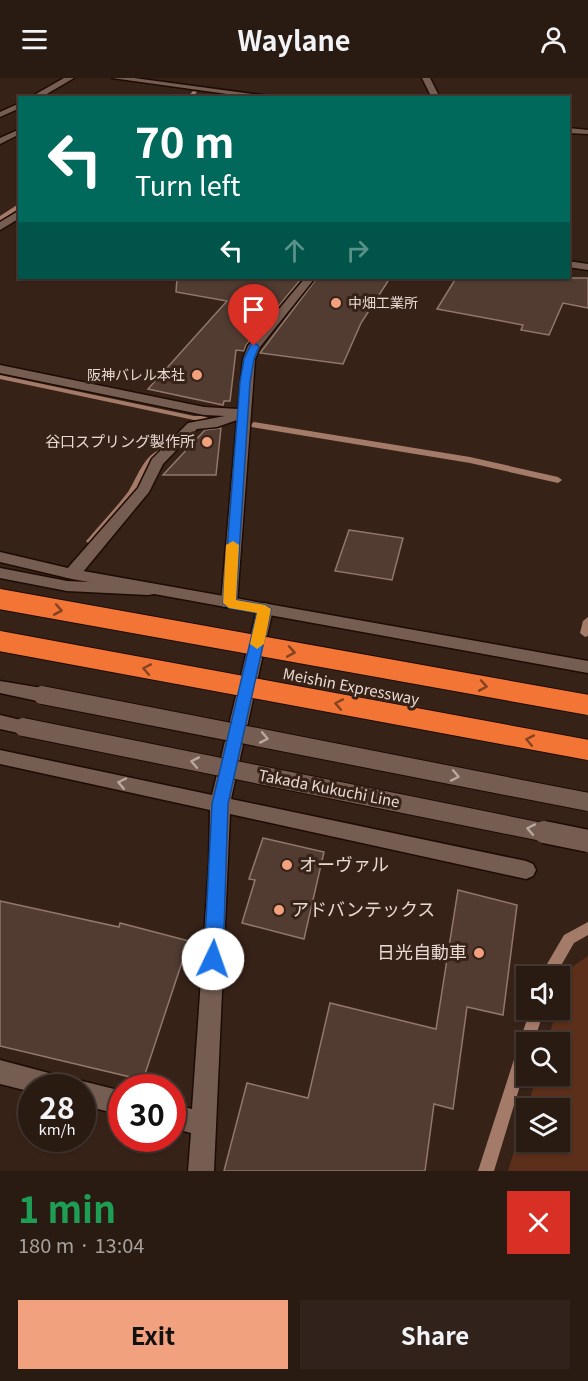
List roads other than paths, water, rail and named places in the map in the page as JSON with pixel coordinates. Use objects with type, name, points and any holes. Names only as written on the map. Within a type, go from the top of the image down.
[{"type":"highway","name":"Meishin Expressway","points":[[0,599],[588,705]]},
{"type":"highway","name":"Meishin Expressway","points":[[0,641],[588,750]]},
{"type":"street","points":[[37,96],[70,78]]},
{"type":"street","points":[[116,78],[262,96]]},
{"type":"street","points":[[185,96],[215,78]]},
{"type":"street","points":[[426,78],[435,96]]},
{"type":"street","points":[[0,115],[18,106]]},
{"type":"street","points":[[570,130],[588,132]]},
{"type":"street","points":[[0,141],[18,132]]},
{"type":"street","points":[[0,227],[18,214]]},
{"type":"street","points":[[570,264],[588,267]]},
{"type":"street","points":[[229,603],[249,359],[254,346],[309,279]]},
{"type":"street","points":[[0,369],[204,411],[243,413]]},
{"type":"street","points":[[72,574],[144,489],[158,462],[193,426],[218,423],[243,413]]},
{"type":"street","points":[[0,557],[72,574],[588,667]]},
{"type":"street","points":[[0,573],[67,586],[171,591]]},
{"type":"street","points":[[201,1171],[220,804],[265,609]]},
{"type":"street","points":[[0,687],[588,802]]},
{"type":"street","name":"Takada Kukuchi Line","points":[[0,722],[588,841]]},
{"type":"street","points":[[0,758],[526,870]]},
{"type":"street","points":[[0,1072],[18,1077]]},
{"type":"street","points":[[186,1120],[203,1124]]},
{"type":"waterway","points":[[191,96],[195,92]]},
{"type":"waterway","points":[[0,219],[18,206]]},
{"type":"waterway","points":[[0,377],[194,418],[204,418]]},
{"type":"waterway","points":[[254,425],[470,460],[558,480]]},
{"type":"waterway","points":[[91,541],[131,494],[150,462],[159,453]]},
{"type":"waterway","points":[[585,633],[588,621]]},
{"type":"waterway","points":[[553,966],[569,939],[588,928]]},
{"type":"waterway","points":[[530,1032],[534,1020]]},
{"type":"waterway","points":[[486,1171],[516,1075]]},
{"type":"place","name":"中畑工業所","points":[[336,303]]},
{"type":"place","name":"阪神バレル本社","points":[[197,375]]},
{"type":"place","name":"谷口スプリング製作所","points":[[207,442]]},
{"type":"place","name":"オーヴァル","points":[[287,865]]},
{"type":"place","name":"アドバンテックス","points":[[279,910]]},
{"type":"place","name":"日光自動車","points":[[479,953]]}]
